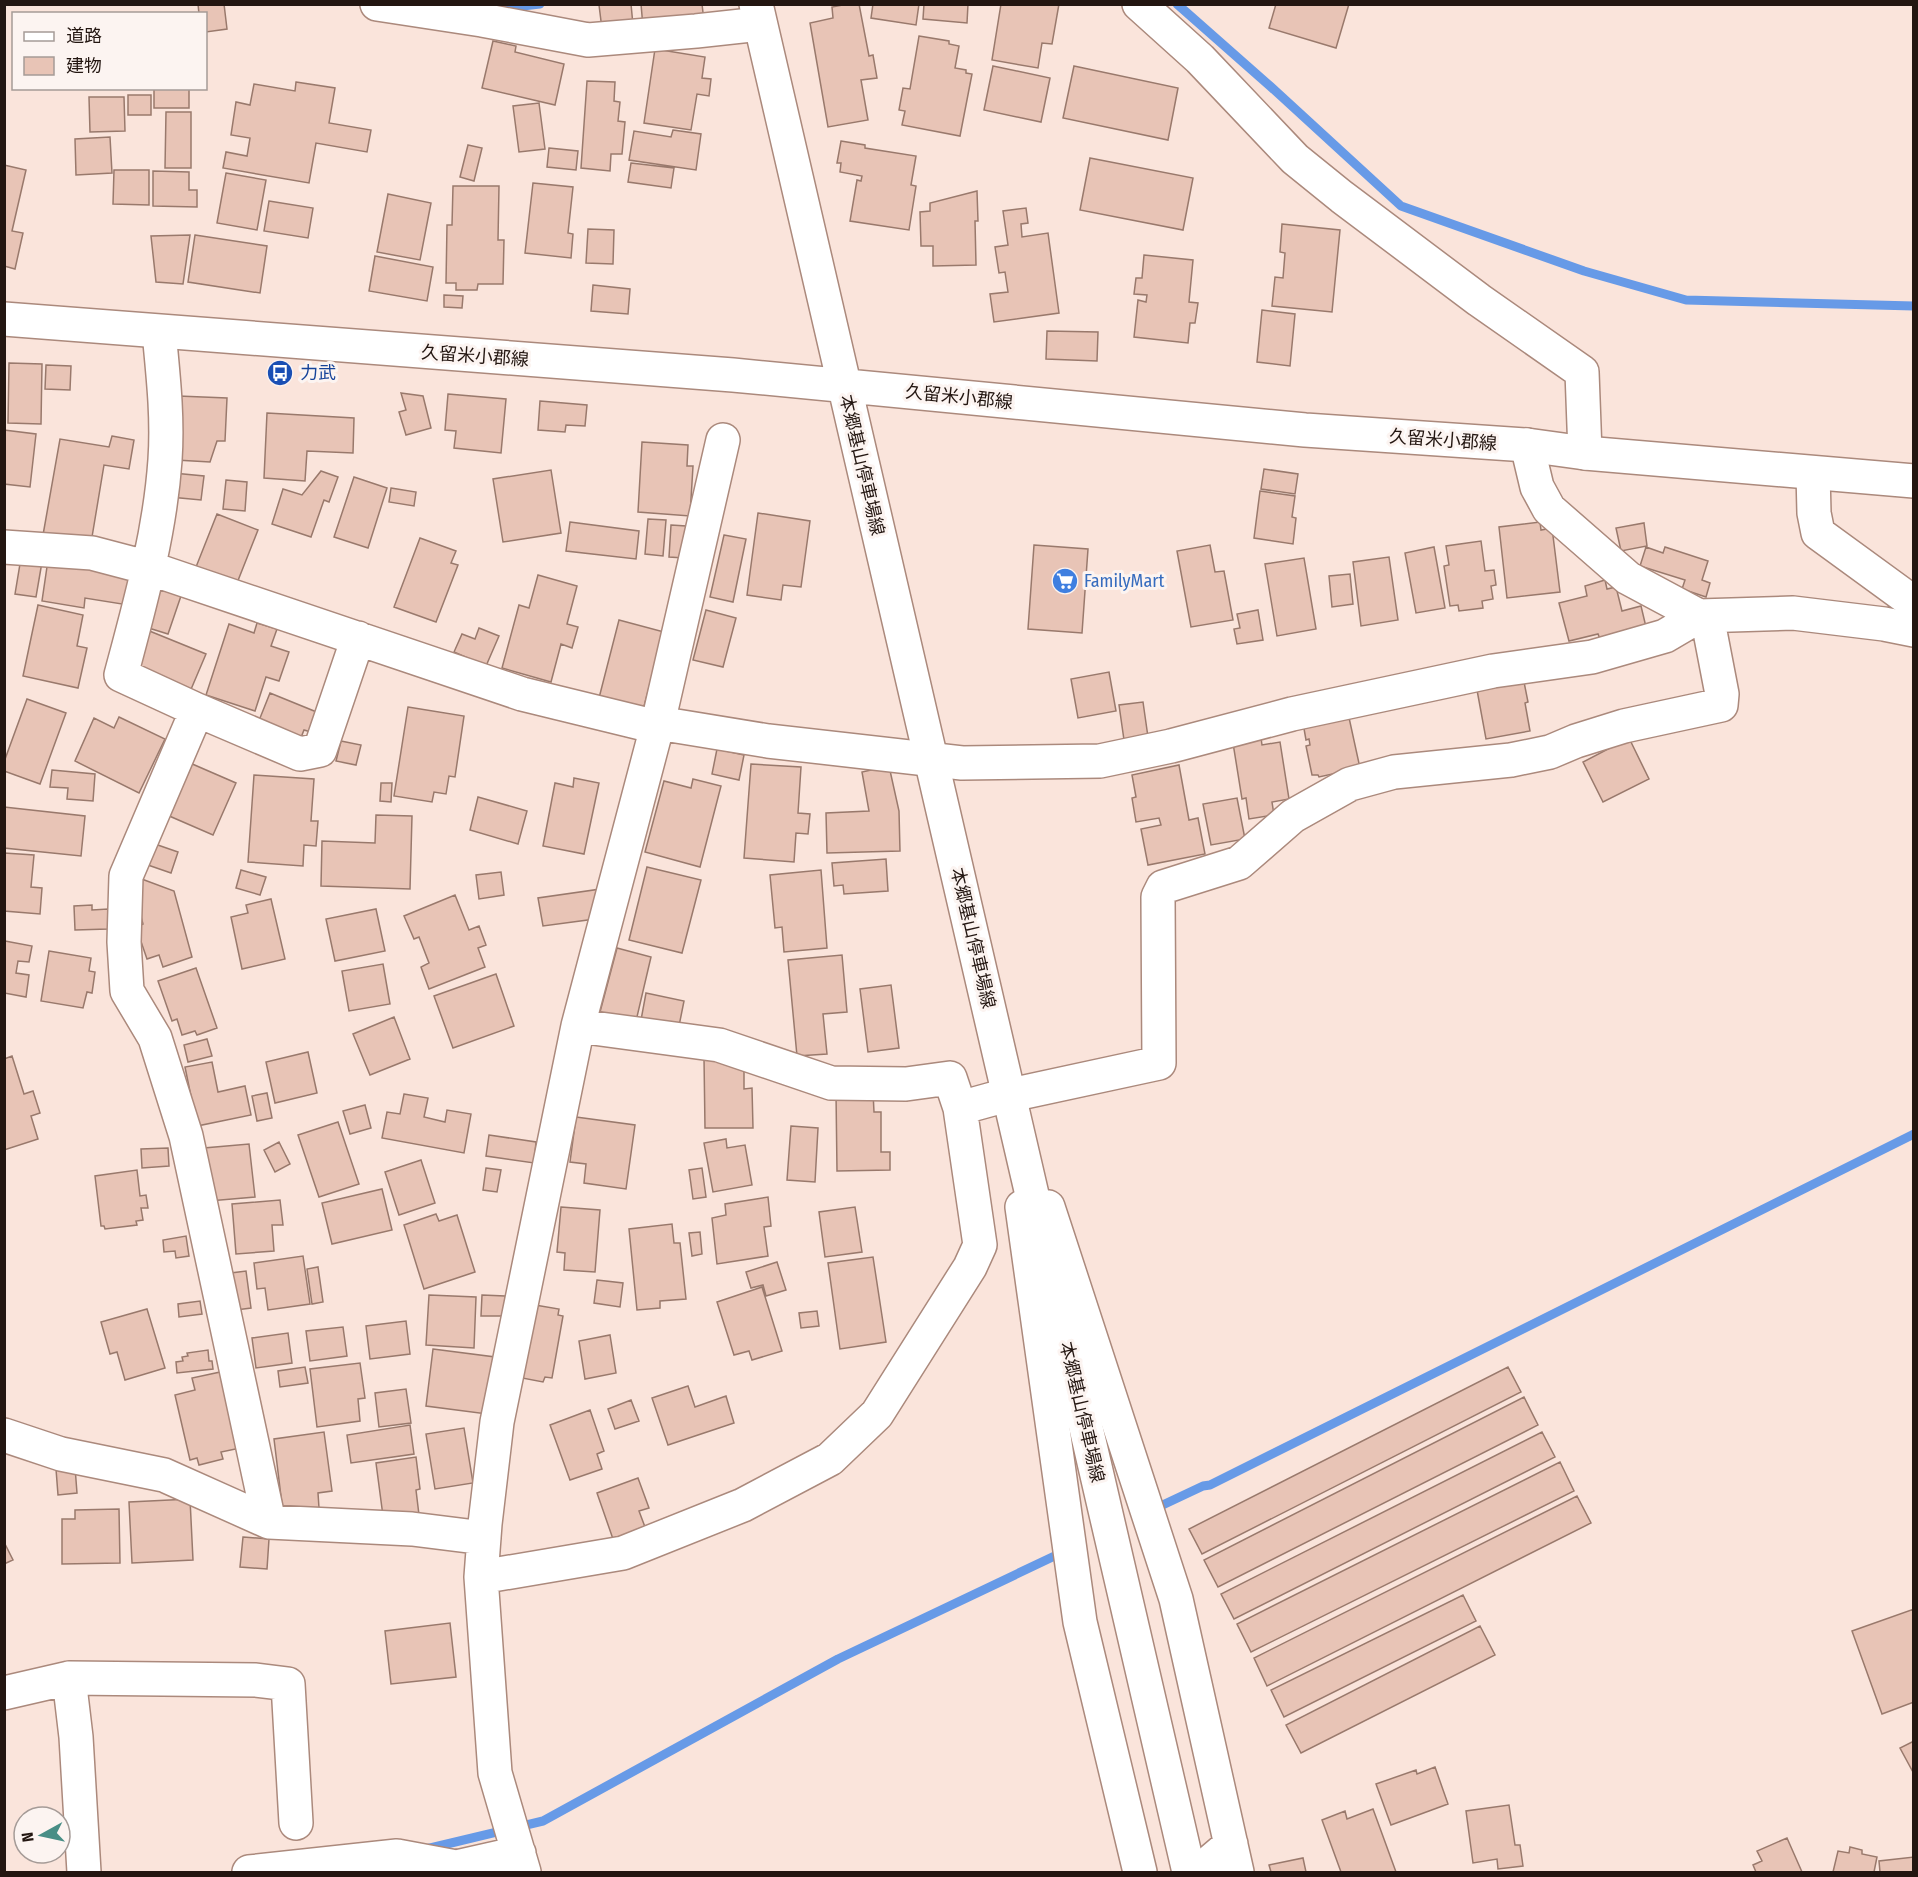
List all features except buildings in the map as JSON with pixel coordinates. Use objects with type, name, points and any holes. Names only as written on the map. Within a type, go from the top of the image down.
[{"type":"street","points":[[377,4],[482,20],[588,40],[696,31],[758,14]]},
{"type":"street","points":[[1139,4],[1200,59],[1295,159],[1342,198],[1479,300],[1582,372],[1585,453]]},
{"type":"street","name":"本郷基山停車場線","points":[[758,14],[1189,1872]]},
{"type":"street","name":"久留米小郡線","points":[[4,319],[733,375],[1305,430],[1527,446],[1914,481]]},
{"type":"street","points":[[159,332],[166,409],[165,460],[150,568],[121,675],[300,754],[320,750],[358,638]]},
{"type":"street","points":[[249,1872],[404,1864],[456,1867],[522,1863],[495,1773],[482,1576],[497,1422],[578,1026],[658,725],[723,440]]},
{"type":"street","points":[[960,1108],[1007,1087],[1159,1063],[1158,897],[1163,887],[1239,863],[1293,816],[1350,783],[1394,772],[1511,760],[1550,752],[1624,726],[1721,705],[1722,694],[1703,616],[1628,578],[1549,510],[1537,487],[1527,446]]},
{"type":"street","points":[[1813,473],[1814,513],[1818,532],[1914,603]]},
{"type":"street","points":[[4,548],[92,554],[150,568],[522,694],[658,725],[768,741],[962,763],[1100,761],[1171,746],[1292,714],[1493,670],[1592,657],[1665,636],[1703,616],[1793,613],[1914,630]]},
{"type":"street","points":[[197,710],[126,876],[124,942],[127,991],[155,1038],[186,1136],[268,1522]]},
{"type":"street","points":[[482,1576],[623,1554],[743,1505],[830,1459],[877,1414],[970,1267],[980,1245],[960,1108],[950,1078],[906,1084],[831,1083],[720,1045],[578,1026]]},
{"type":"street","points":[[1007,1087],[1176,1599],[1234,1858],[1198,1872]]},
{"type":"street","points":[[1007,1087],[1080,1622],[1140,1872]]},
{"type":"street","points":[[4,1435],[61,1454],[164,1475],[268,1522],[412,1529],[484,1538]]},
{"type":"street","points":[[4,1693],[69,1678],[256,1680],[288,1684],[296,1823]]},
{"type":"street","points":[[69,1678],[76,1737],[84,1872]]},
{"type":"waterway","points":[[496,7],[540,4]]},
{"type":"waterway","points":[[1177,4],[1401,206],[1584,271],[1686,300],[1914,306]]},
{"type":"waterway","points":[[1152,1510],[1203,1486],[1210,1485],[1914,1134]]},
{"type":"waterway","points":[[426,1849],[543,1821],[838,1659],[1063,1552]]},
{"type":"place","name":"力武","points":[[280,373]]},
{"type":"place","name":"FamilyMart","points":[[1065,581]]}]
